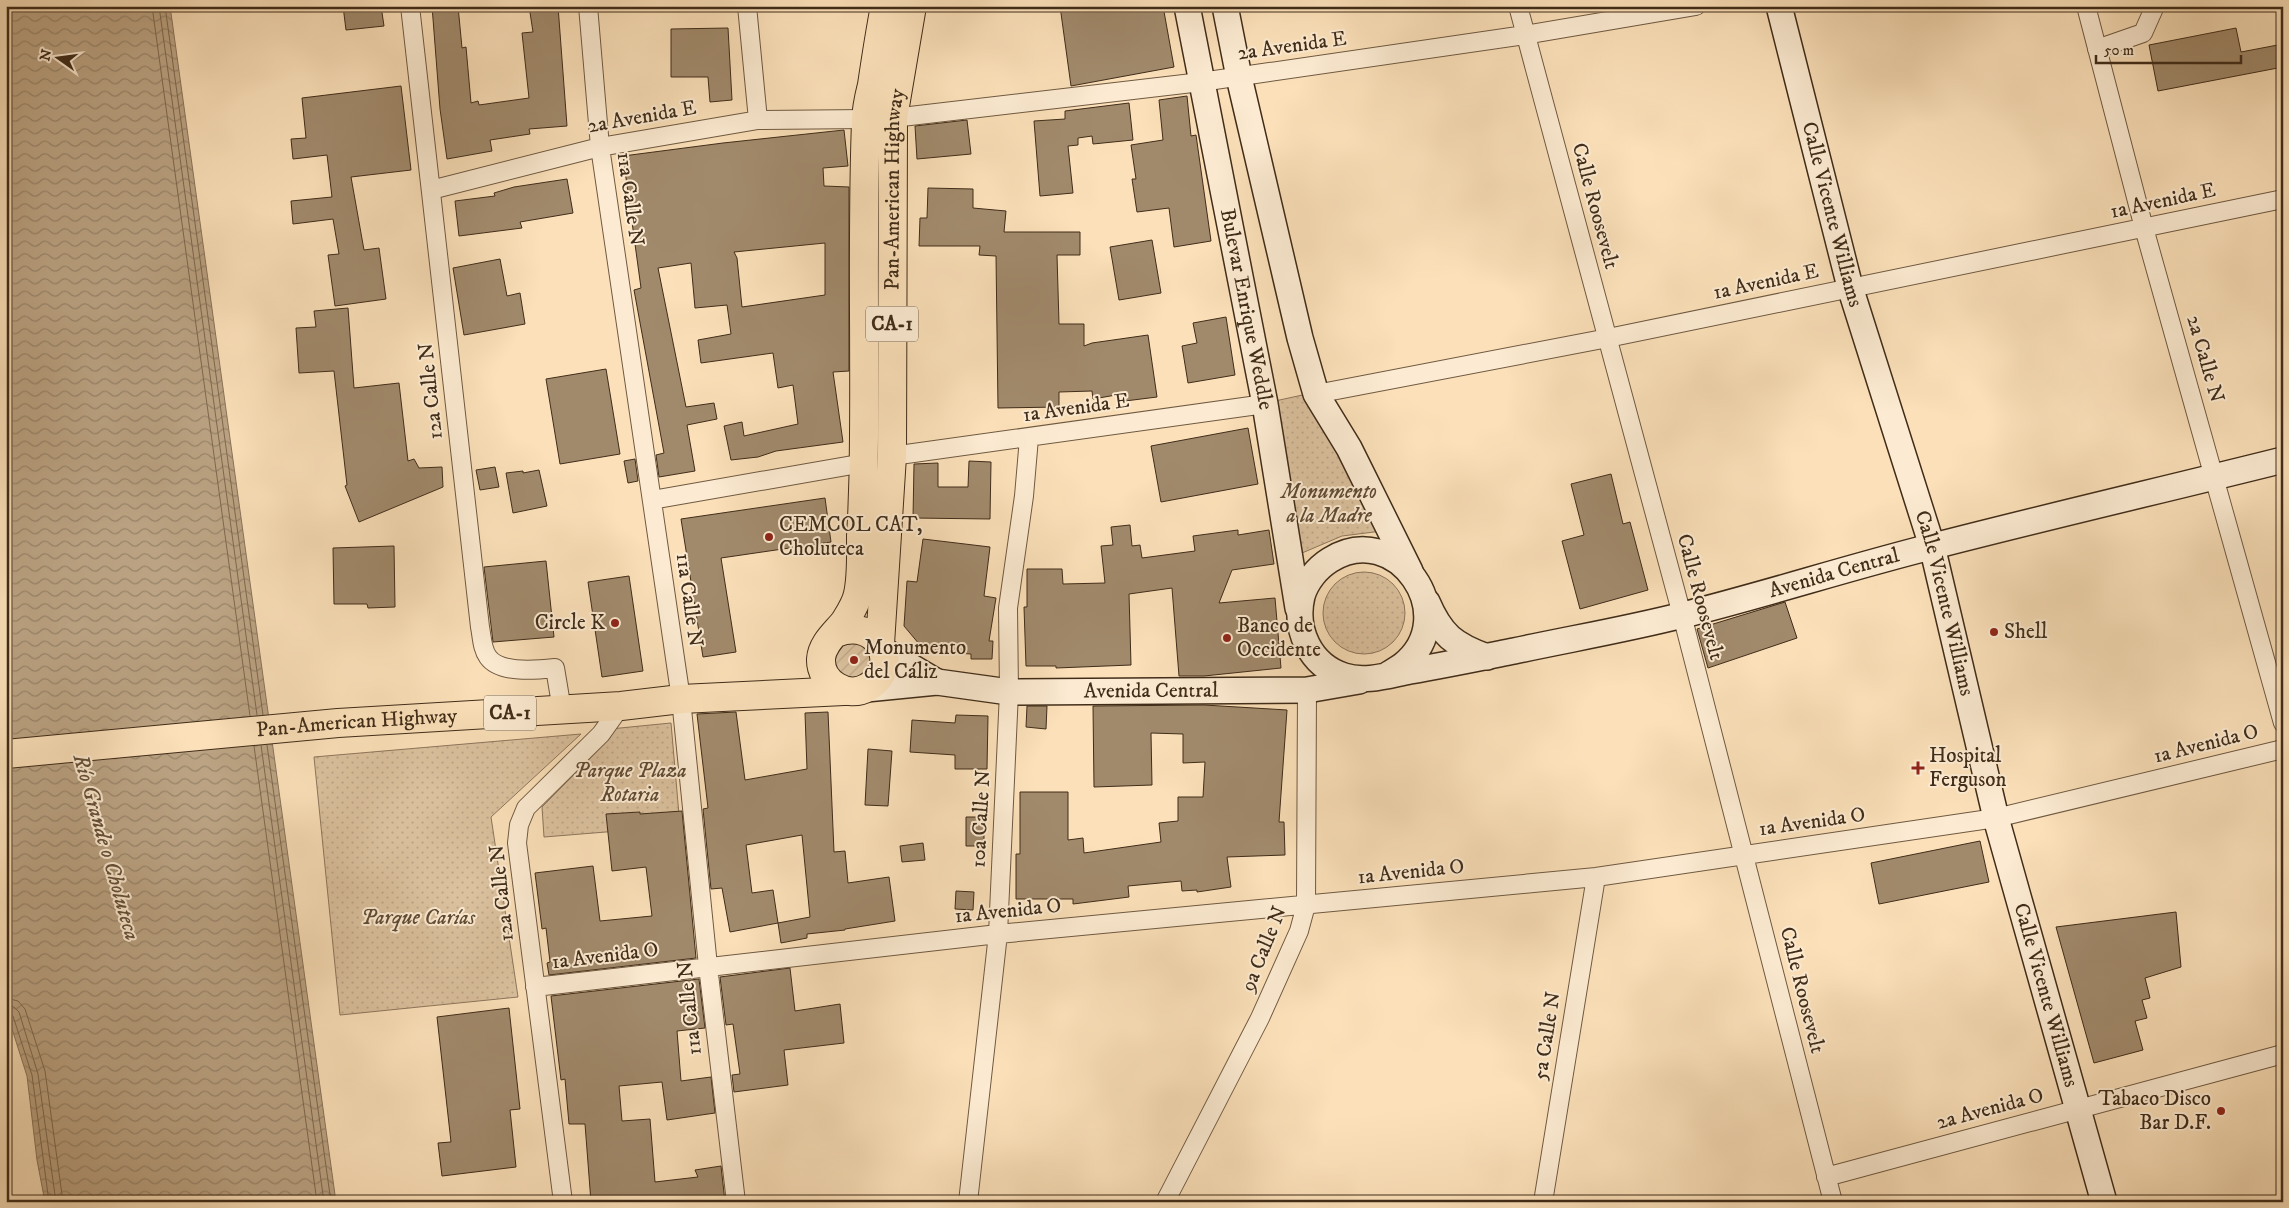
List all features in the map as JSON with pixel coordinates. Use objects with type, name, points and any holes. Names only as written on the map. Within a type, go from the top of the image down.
[{"type":"highway","name":"Pan-American Highway","points":[[836,633],[850,614],[858,596],[864,463],[866,119],[885,6]]},
{"type":"highway","name":"Pan-American Highway","points":[[881,647],[892,456],[893,118],[912,6]]},
{"type":"highway","points":[[865,242],[893,241]]},
{"type":"highway","points":[[836,633],[855,628],[865,630],[881,647]]},
{"type":"highway","name":"CA-1","points":[[821,658],[828,640],[836,633]]},
{"type":"highway","name":"CA-1","points":[[855,690],[875,682],[882,673],[884,662],[881,647]]},
{"type":"highway","name":"Pan-American Highway","points":[[709,698],[779,684],[804,671],[821,658]]},
{"type":"highway","points":[[821,658],[822,669],[834,686],[855,690]]},
{"type":"highway","name":"Pan-American Highway","points":[[6,754],[338,723],[621,706],[681,699],[855,690]]},
{"type":"main road","name":"Bulevar Enrique Weddle","points":[[1187,6],[1200,82],[1265,404],[1301,624],[1307,690]]},
{"type":"main road","name":"Bulevar Enrique Weddle","points":[[1225,6],[1239,77],[1300,338],[1316,394],[1349,448],[1431,612],[1444,633],[1453,642],[1466,649],[1487,656]]},
{"type":"main road","name":"Calle Vicente Williams","points":[[1780,6],[1850,287],[1932,546],[1996,818],[2104,1202]]},
{"type":"main road","name":"Avenida Central","points":[[855,690],[937,682],[1009,692],[1307,690],[1487,656],[1682,615],[1932,546],[2283,460]]},
{"type":"main road","points":[[1372,551],[1393,558],[1416,580],[1427,609],[1425,630],[1417,649],[1404,664],[1376,677],[1345,676],[1327,668],[1312,654],[1301,624],[1303,592],[1314,574],[1330,560],[1351,552],[1372,551]]},
{"type":"main road","name":"Avenida Central","points":[[881,647],[937,682]]},
{"type":"street","name":"12a Calle N","points":[[410,6],[480,627],[485,652],[496,664],[528,671],[555,668],[562,710]]},
{"type":"street","name":"11a Calle N","points":[[588,6],[600,147],[681,699],[708,966],[736,1202]]},
{"type":"street","points":[[747,6],[758,120]]},
{"type":"street","name":"Calle Roosevelt","points":[[1518,6],[1682,615],[1833,1202]]},
{"type":"street","name":"2a Avenida E","points":[[893,118],[1239,77],[1525,35],[1696,6]]},
{"type":"street","name":"2a Calle N","points":[[2086,6],[2144,228],[2283,723]]},
{"type":"street","points":[[2098,49],[2143,33],[2155,6]]},
{"type":"street","name":"2a Avenida E","points":[[431,190],[600,147],[758,120],[866,119]]},
{"type":"street","name":"1a Avenida E","points":[[1316,394],[1608,338],[2283,199]]},
{"type":"street","name":"1a Avenida E","points":[[892,456],[1265,404]]},
{"type":"street","name":"10a Calle N","points":[[968,1202],[998,934],[1009,692],[1008,608],[1024,496],[1029,438]]},
{"type":"street","points":[[652,500],[864,463]]},
{"type":"street","name":"9a Calle N","points":[[1165,1202],[1260,1018],[1299,931],[1306,905],[1307,690]]},
{"type":"street","name":"12a Calle N","points":[[563,1202],[517,843],[519,824],[526,808],[601,734],[621,706]]},
{"type":"street","name":"1a Avenida O","points":[[535,988],[708,966],[998,934],[1596,877],[1996,818],[2283,749]]},
{"type":"street","name":"5a Calle N","points":[[1543,1202],[1596,877]]},
{"type":"street","name":"2a Avenida O","points":[[1826,1177],[2283,1054]]},
{"type":"green space","name":"Monumento a la Madre","points":[[1307,394],[1382,531],[1342,536],[1302,553],[1275,401]]},
{"type":"green space","points":[[1364,572],[1380,575],[1393,584],[1402,597],[1405,613],[1402,629],[1393,642],[1380,651],[1364,654],[1348,651],[1335,642],[1326,629],[1323,613],[1326,597],[1335,584],[1348,575]]},
{"type":"green space","points":[[869,641],[872,676],[843,681],[830,654],[833,646]]},
{"type":"green space","name":"Parque Plaza Rotaria","points":[[671,723],[680,826],[544,837],[542,807],[610,738],[610,729]]},
{"type":"green space","name":"Parque Carías","points":[[581,734],[491,817],[518,997],[340,1015],[314,757]]},
{"type":"water","name":"Río Grande o Choluteca","points":[[6,6],[170,6],[336,1202],[45,1202],[37,1160],[27,1076],[6,1010]]},
{"type":"building","points":[[343,6],[381,6],[384,26],[346,30]]},
{"type":"building","points":[[432,6],[458,6],[462,48],[466,47],[471,103],[478,101],[479,105],[529,98],[522,33],[533,32],[529,6],[558,6],[567,126],[529,129],[530,134],[490,140],[492,151],[447,159],[440,109]]},
{"type":"building","points":[[1060,6],[1163,6],[1174,67],[1071,86]]},
{"type":"building","points":[[728,28],[732,100],[710,102],[708,77],[671,77],[671,29]]},
{"type":"building","points":[[2236,28],[2241,52],[2283,44],[2283,67],[2158,91],[2149,45]]},
{"type":"building","points":[[401,86],[411,170],[351,177],[364,250],[379,248],[386,299],[335,306],[328,255],[339,254],[333,219],[293,224],[291,201],[332,197],[327,155],[293,159],[291,139],[306,138],[302,98]]},
{"type":"building","points":[[1187,96],[1191,136],[1196,135],[1211,241],[1174,247],[1169,208],[1137,212],[1132,179],[1136,179],[1131,145],[1163,140],[1159,100]]},
{"type":"building","points":[[1129,103],[1133,140],[1093,144],[1092,136],[1078,138],[1078,145],[1068,146],[1073,193],[1040,196],[1034,121],[1065,119],[1065,111]]},
{"type":"building","points":[[967,120],[971,154],[917,159],[915,126]]},
{"type":"building","points":[[844,130],[848,166],[823,168],[824,186],[849,187],[849,371],[833,372],[843,442],[776,451],[758,457],[731,460],[724,426],[742,422],[744,436],[798,424],[793,385],[778,388],[773,353],[701,363],[698,340],[731,334],[727,305],[695,308],[691,263],[658,268],[686,407],[714,403],[717,419],[687,425],[695,471],[659,477],[656,455],[664,453],[634,290],[641,288],[623,156]],"holes":[[[825,243],[825,295],[742,307],[737,258],[734,252]]]},
{"type":"building","points":[[567,179],[573,213],[520,222],[522,228],[459,236],[455,201],[495,196],[494,193],[514,187]]},
{"type":"building","points":[[928,188],[973,189],[973,208],[1006,211],[1004,232],[1080,232],[1080,255],[1057,255],[1059,324],[1084,324],[1084,346],[1092,343],[1148,335],[1157,397],[1117,402],[1116,395],[1093,399],[1092,391],[1059,392],[1059,407],[998,408],[996,256],[979,255],[980,246],[919,246],[920,218],[927,218]]},
{"type":"building","points":[[1152,240],[1161,293],[1119,300],[1110,247]]},
{"type":"building","points":[[500,259],[507,296],[520,293],[525,324],[464,335],[453,268]]},
{"type":"building","points":[[348,308],[354,388],[399,383],[408,461],[414,459],[419,468],[442,467],[443,487],[359,522],[345,486],[347,485],[334,371],[299,373],[296,328],[316,327],[314,311]]},
{"type":"building","points":[[1226,317],[1235,375],[1188,383],[1182,346],[1197,343],[1193,323]]},
{"type":"building","points":[[606,369],[620,454],[560,464],[546,379]]},
{"type":"building","points":[[1248,428],[1258,484],[1161,502],[1151,446]]},
{"type":"building","points":[[635,459],[638,481],[628,483],[624,461]]},
{"type":"building","points":[[969,461],[991,462],[990,519],[913,518],[914,464],[938,463],[938,487],[968,487]]},
{"type":"building","points":[[495,467],[499,487],[480,490],[476,470]]},
{"type":"building","points":[[539,470],[547,506],[513,513],[506,473],[523,471],[523,473]]},
{"type":"building","points":[[1611,474],[1623,524],[1630,522],[1648,590],[1580,609],[1562,541],[1584,535],[1571,484]]},
{"type":"building","points":[[825,498],[831,542],[721,558],[736,652],[703,657],[681,519]]},
{"type":"building","points":[[1130,525],[1132,546],[1140,545],[1142,558],[1195,551],[1193,536],[1238,530],[1238,535],[1269,530],[1274,564],[1232,570],[1219,603],[1275,598],[1281,668],[1204,676],[1179,676],[1172,588],[1129,594],[1131,665],[1056,668],[1056,666],[1026,666],[1024,607],[1027,607],[1027,569],[1062,569],[1063,584],[1105,583],[1101,546],[1113,545],[1111,527]]},
{"type":"building","points":[[923,539],[990,547],[984,596],[996,598],[989,641],[993,641],[992,659],[971,659],[971,654],[925,651],[904,626],[907,581],[917,582]]},
{"type":"building","points":[[394,546],[395,607],[368,608],[367,604],[334,604],[333,548]]},
{"type":"building","points":[[546,561],[554,637],[493,642],[484,567]]},
{"type":"building","points":[[629,576],[643,671],[602,677],[588,582]]},
{"type":"building","points":[[1785,602],[1797,638],[1708,668],[1697,629]]},
{"type":"building","points":[[1204,705],[1287,710],[1279,822],[1284,822],[1285,855],[1227,857],[1231,887],[1197,892],[1197,890],[1182,891],[1181,881],[1128,886],[1129,897],[1073,904],[1073,899],[1016,899],[1016,854],[1020,854],[1020,792],[1068,792],[1068,840],[1083,838],[1084,853],[1161,842],[1159,823],[1178,821],[1178,797],[1203,797],[1205,762],[1183,763],[1183,734],[1151,733],[1152,785],[1094,787],[1093,706]]},
{"type":"building","points":[[1027,706],[1047,706],[1046,729],[1026,727]]},
{"type":"building","points":[[736,712],[745,780],[807,769],[805,713],[828,712],[834,852],[845,851],[848,883],[889,877],[895,921],[845,930],[807,934],[807,938],[781,943],[778,923],[730,932],[722,888],[711,889],[703,809],[708,808],[697,714]],"holes":[[[802,835],[810,917],[778,923],[773,890],[752,893],[746,845]]]},
{"type":"building","points":[[956,715],[988,716],[987,769],[955,769],[955,755],[910,752],[912,720],[955,723]]},
{"type":"building","points":[[868,749],[892,751],[888,806],[865,805]]},
{"type":"building","points":[[682,811],[696,958],[549,975],[547,963],[550,962],[546,928],[542,929],[535,873],[593,866],[600,921],[652,916],[646,867],[612,871],[606,814]]},
{"type":"building","points":[[966,817],[984,817],[984,846],[966,846]]},
{"type":"building","points":[[1980,841],[1989,882],[1879,904],[1871,863]]},
{"type":"building","points":[[923,843],[925,860],[902,862],[900,846]]},
{"type":"building","points":[[956,891],[974,892],[973,910],[955,909]]},
{"type":"building","points":[[2176,912],[2181,967],[2145,978],[2150,998],[2142,1000],[2147,1018],[2135,1021],[2143,1050],[2094,1063],[2056,927]]},
{"type":"building","points":[[790,968],[795,1011],[840,1004],[844,1043],[784,1050],[788,1085],[734,1092],[732,1075],[740,1074],[733,1024],[726,1025],[720,977]]},
{"type":"building","points":[[699,979],[705,1028],[677,1031],[681,1081],[711,1077],[715,1113],[667,1120],[662,1082],[619,1086],[622,1121],[650,1119],[655,1182],[698,1177],[695,1170],[721,1166],[725,1202],[591,1202],[585,1124],[569,1124],[565,1079],[561,1080],[551,996]]},
{"type":"building","points":[[509,1008],[520,1109],[510,1110],[516,1167],[442,1176],[438,1143],[451,1142],[437,1017]]},
{"type":"place","name":"CEMCOL CAT, Choluteca","points":[[769,537]]},
{"type":"place","name":"Circle K","points":[[615,623]]},
{"type":"place","name":"Shell","points":[[1994,632]]},
{"type":"place","name":"Banco de Occidente","points":[[1227,638]]},
{"type":"place","name":"Monumento del Cáliz","points":[[854,660]]},
{"type":"place","name":"Hospital Ferguson","points":[[1918,768]]},
{"type":"place","name":"Tabaco Disco Bar D.F.","points":[[2221,1111]]}]
